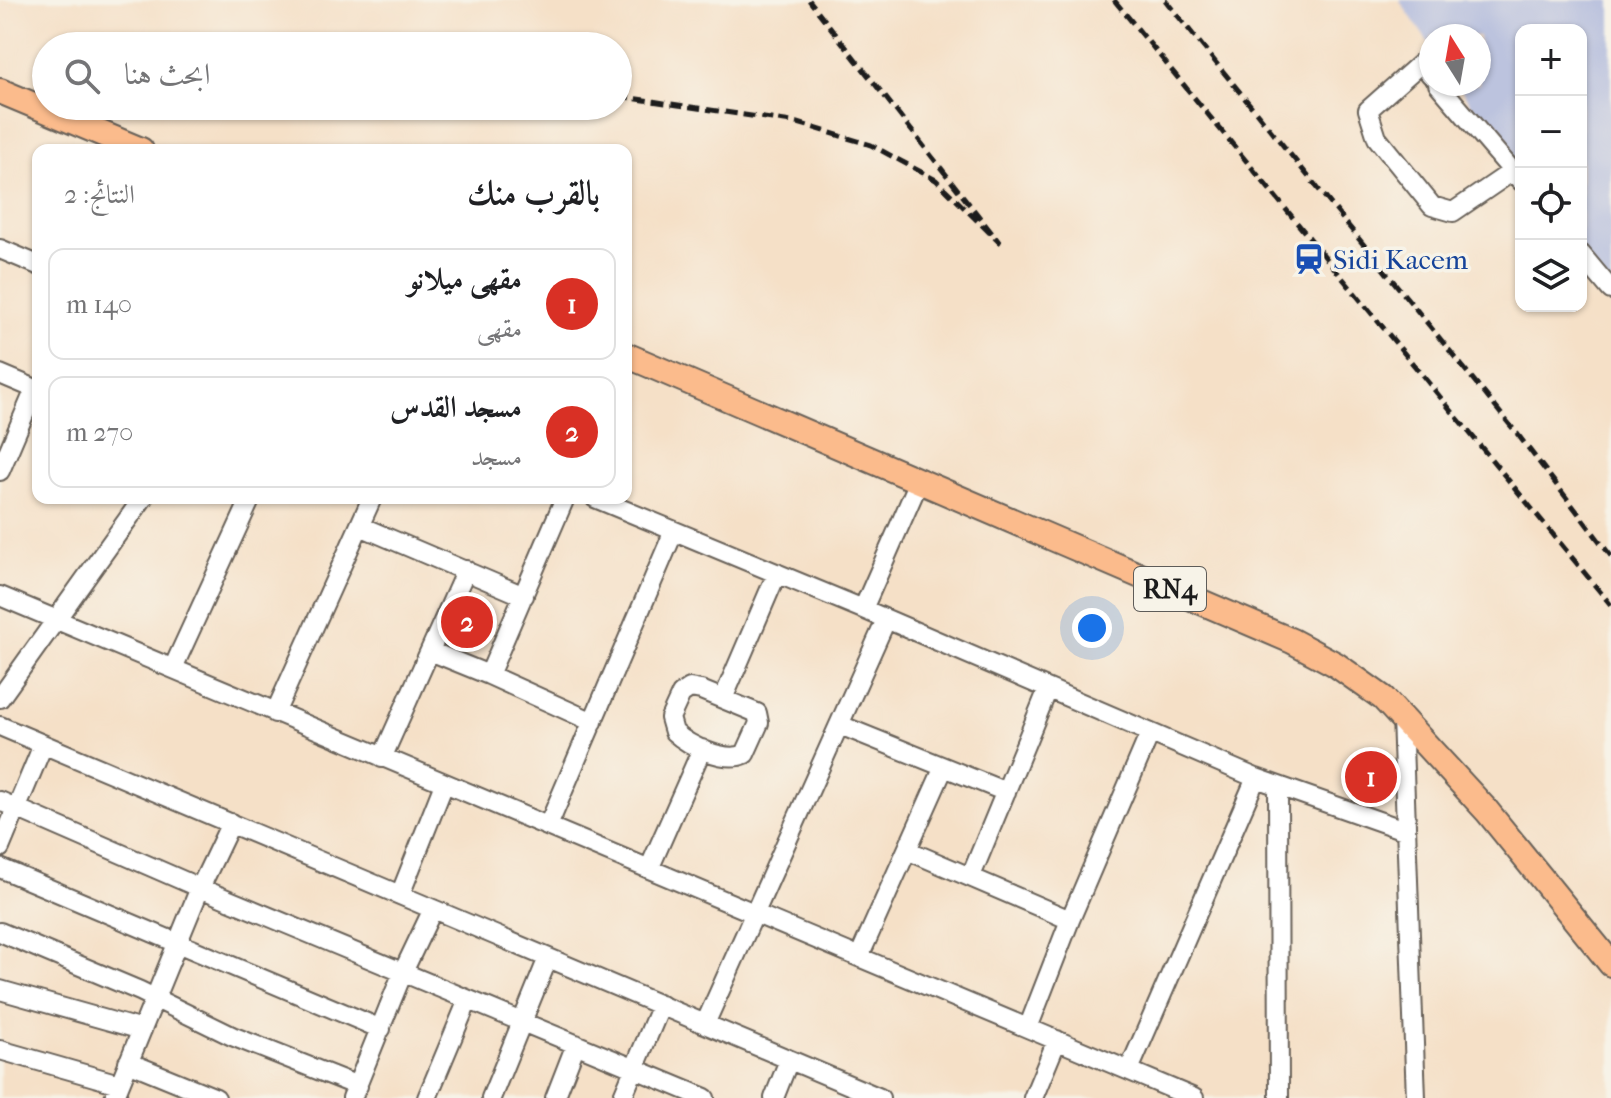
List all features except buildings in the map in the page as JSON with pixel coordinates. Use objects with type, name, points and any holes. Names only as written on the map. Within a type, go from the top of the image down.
[{"type":"main road","points":[[0,91],[32,104]]},
{"type":"main road","points":[[69,120],[127,144]]},
{"type":"main road","name":"RN4","points":[[632,358],[920,479],[1313,652],[1372,688],[1487,811],[1611,964]]},
{"type":"street","points":[[1419,65],[1368,110],[1377,138],[1432,206],[1453,212],[1515,177]]},
{"type":"street","points":[[1448,96],[1515,174]]},
{"type":"street","points":[[0,249],[32,262]]},
{"type":"street","points":[[1587,261],[1611,290]]},
{"type":"street","points":[[0,374],[32,388]]},
{"type":"street","points":[[0,471],[32,399]]},
{"type":"street","points":[[863,609],[920,479]]},
{"type":"street","points":[[0,698],[139,504]]},
{"type":"street","points":[[173,668],[248,504]]},
{"type":"street","points":[[275,713],[369,504]]},
{"type":"street","points":[[489,675],[562,504]]},
{"type":"street","points":[[609,504],[1256,778],[1404,830]]},
{"type":"street","points":[[360,526],[524,596]]},
{"type":"street","points":[[548,826],[674,531]]},
{"type":"street","points":[[382,758],[466,570]]},
{"type":"street","points":[[723,699],[777,573]]},
{"type":"street","points":[[0,596],[1194,1098]]},
{"type":"street","points":[[705,1024],[886,620]]},
{"type":"street","points":[[430,651],[593,722]]},
{"type":"street","points":[[693,688],[723,699],[757,715],[759,723],[747,751],[734,758],[702,749],[681,738],[670,721],[677,701],[685,691],[693,688]]},
{"type":"street","points":[[971,876],[1048,689]]},
{"type":"street","points":[[1402,717],[1416,1098]]},
{"type":"street","points":[[840,725],[1006,792]]},
{"type":"street","points":[[0,726],[880,1098]]},
{"type":"street","points":[[1028,1028],[1070,920],[1150,733]]},
{"type":"street","points":[[0,848],[8,805],[43,745]]},
{"type":"street","points":[[649,869],[702,749]]},
{"type":"street","points":[[859,957],[944,767]]},
{"type":"street","points":[[1129,1070],[1256,778]]},
{"type":"street","points":[[400,895],[444,784]]},
{"type":"street","points":[[1278,786],[1279,1098]]},
{"type":"street","points":[[8,805],[705,1098]]},
{"type":"street","points":[[0,1050],[116,1091],[200,888],[231,823]]},
{"type":"street","points":[[907,850],[1070,920]]},
{"type":"street","points":[[0,868],[381,1029]]},
{"type":"street","points":[[0,932],[355,1092],[403,972],[433,909]]},
{"type":"street","points":[[491,1098],[548,958]]},
{"type":"street","points":[[0,990],[142,1030]]},
{"type":"street","points":[[427,1098],[468,1000]]},
{"type":"street","points":[[622,1098],[661,1005]]},
{"type":"street","points":[[1033,1098],[1057,1040]]},
{"type":"street","points":[[555,1098],[576,1044]]},
{"type":"street","points":[[774,1098],[789,1060]]},
{"type":"street","points":[[128,1062],[216,1098]]},
{"type":"shaded area","points":[[1399,0],[1611,0],[1611,307],[1587,273],[1587,24],[1515,24],[1515,168],[1465,96],[1491,96],[1491,24],[1419,24],[1419,29]]},
{"type":"railway","points":[[632,98],[798,123],[871,145],[936,180],[999,242],[809,0]]},
{"type":"railway","points":[[1114,0],[1611,605]]},
{"type":"railway","points":[[1165,0],[1519,436],[1611,556]]},
{"type":"place","name":"Sidi Kacem","points":[[1309,259]]},
{"type":"place","name":"مسجد القدس","points":[[467,622]]},
{"type":"place","name":"مقهى ميلانو","points":[[1371,777]]}]
